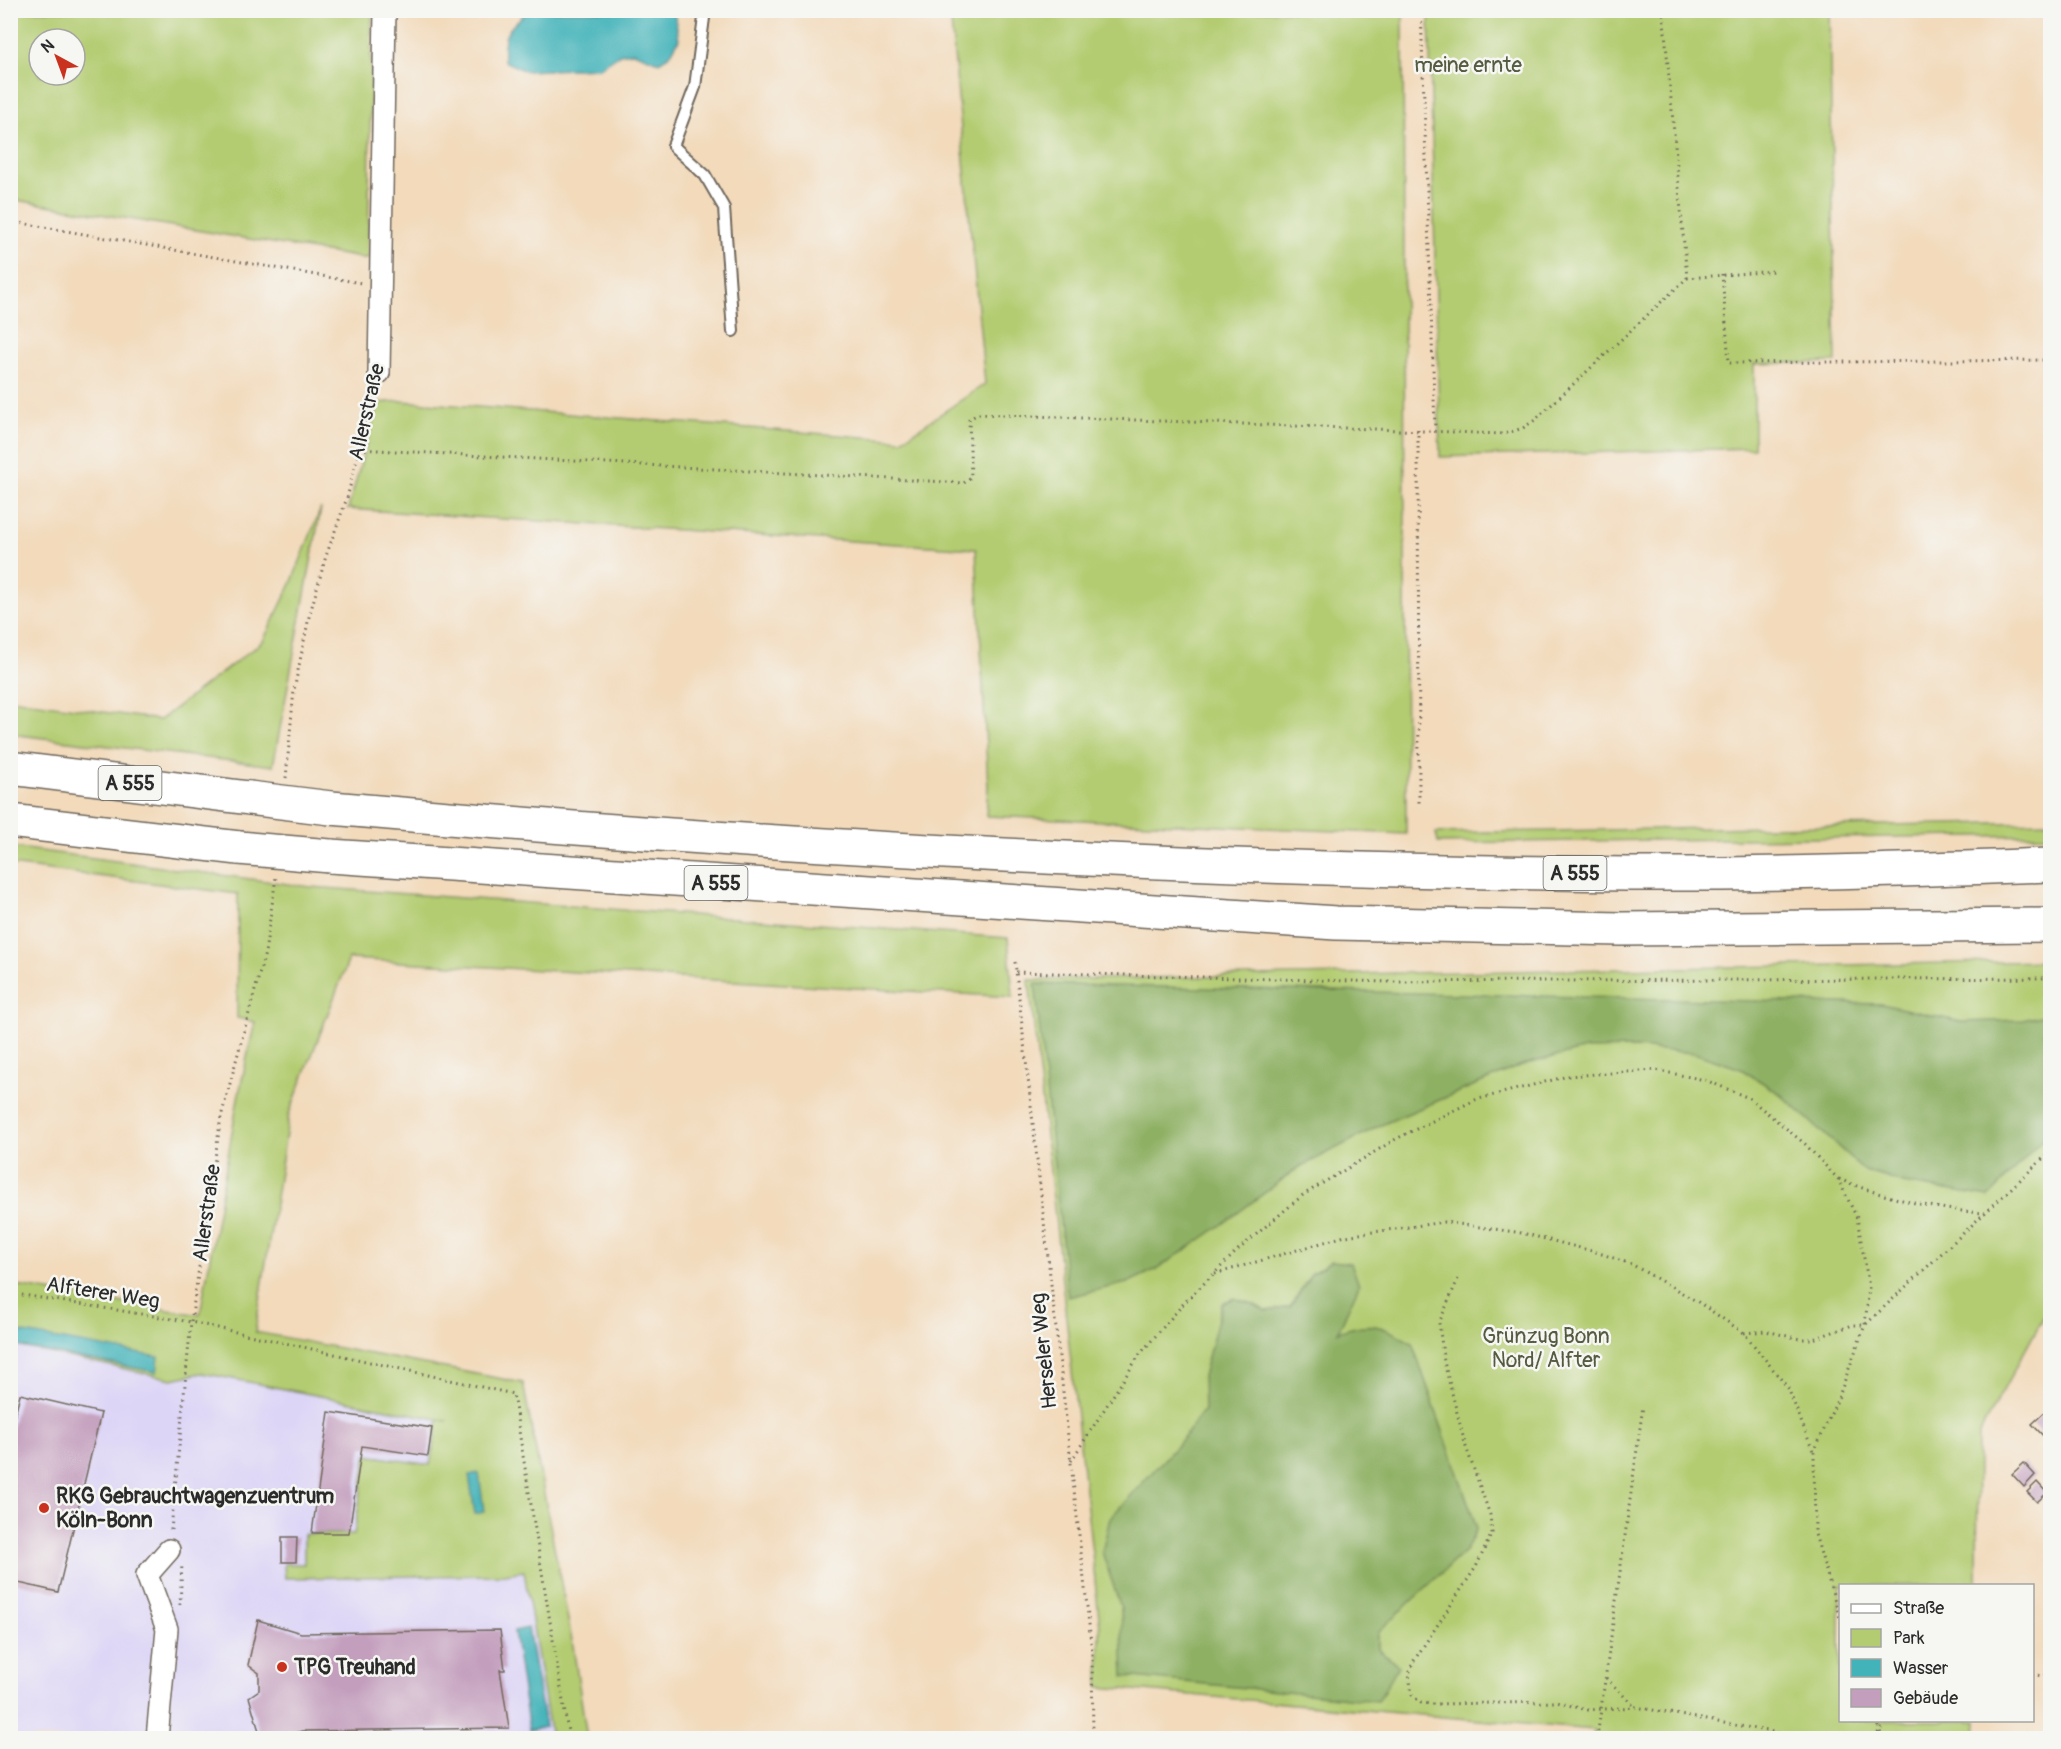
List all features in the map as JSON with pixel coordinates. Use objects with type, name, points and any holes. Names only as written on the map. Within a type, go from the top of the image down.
[{"type":"highway","name":"A 555","points":[[10,768],[330,808],[517,825],[1099,861],[1629,874],[2050,865]]},
{"type":"highway","name":"A 555","points":[[10,821],[239,848],[330,856],[1336,923],[1622,929],[2050,925]]},
{"type":"street","name":"Allerstraße","points":[[379,373],[385,10]]},
{"type":"street","points":[[157,1738],[167,1629],[147,1575],[169,1550]]},
{"type":"lane","points":[[705,10],[695,87],[673,146],[705,175],[724,208],[733,331]]},
{"type":"path","points":[[1421,10],[1435,429]]},
{"type":"path","points":[[1663,10],[1687,278]]},
{"type":"path","points":[[10,221],[368,284],[380,282]]},
{"type":"path","points":[[359,449],[964,483],[971,477],[969,419],[978,414],[1343,429],[1435,429],[1504,434],[1523,428],[1535,420],[1687,278],[1775,271]]},
{"type":"path","points":[[1722,274],[1729,363],[2050,360]]},
{"type":"path","name":"Allerstraße","points":[[287,769],[294,690],[309,617],[326,556],[347,498],[379,373]]},
{"type":"path","points":[[1418,429],[1419,803]]},
{"type":"path","name":"Allerstraße","points":[[169,1550],[191,1322],[221,1117],[265,953],[275,881]]},
{"type":"path","name":"Herseler Weg","points":[[1015,962],[1092,1651],[1093,1738]]},
{"type":"path","points":[[1016,972],[1389,982],[2050,978]]},
{"type":"path","points":[[1071,1461],[1140,1354],[1239,1249],[1303,1195],[1396,1139],[1475,1100],[1568,1076],[1655,1070],[1705,1080],[1749,1098],[1774,1116],[1838,1179],[1857,1218],[1869,1287],[1865,1325],[1839,1395],[1814,1452]]},
{"type":"path","points":[[1744,1333],[1766,1332],[1800,1340],[1813,1339],[1853,1325],[1865,1325],[2050,1152]]},
{"type":"path","points":[[1838,1179],[1864,1190],[1951,1211],[1985,1214]]},
{"type":"path","points":[[1213,1275],[1345,1236],[1444,1222],[1521,1233],[1631,1264],[1698,1302],[1744,1333],[1788,1388],[1814,1452],[1815,1534],[1839,1615]]},
{"type":"path","points":[[1458,1279],[1439,1323],[1444,1362],[1465,1444],[1490,1515],[1492,1533],[1476,1568],[1413,1662],[1409,1674],[1412,1695],[1421,1703],[1433,1704],[1557,1702],[1587,1710],[1636,1707],[1806,1738]]},
{"type":"path","name":"Alfterer Weg","points":[[10,1293],[191,1322],[513,1394],[569,1738]]},
{"type":"path","points":[[1597,1738],[1643,1406]]},
{"type":"path","points":[[2034,1674],[2050,1674]]},
{"type":"path","points":[[1606,1678],[1636,1707]]},
{"type":"path","points":[[1878,1722],[1882,1738]]},
{"type":"path","points":[[1874,1738],[1886,1722]]},
{"type":"shaded area","points":[[10,1345],[172,1379],[202,1373],[475,1426],[500,1575],[525,1571],[551,1738],[11,1738]]},
{"type":"green space","points":[[10,11],[372,11],[368,259],[11,199]]},
{"type":"green space","points":[[950,11],[1403,11],[1406,834],[986,816],[988,787],[976,549],[348,509],[378,403],[401,401],[902,440],[985,384]]},
{"type":"green space","name":"meine ernte","points":[[1429,11],[1829,11],[1836,362],[1754,364],[1754,448],[1440,457]]},
{"type":"green space","points":[[321,508],[273,766],[11,734],[11,699],[160,720],[263,641],[291,584]]},
{"type":"green space","points":[[2050,822],[2050,835],[1438,843],[1436,833]]},
{"type":"green space","points":[[11,847],[311,887],[1008,938],[1013,997],[349,959],[289,1114],[255,1332],[523,1383],[573,1646],[587,1738],[551,1738],[524,1571],[499,1575],[285,1578],[284,1564],[304,1564],[304,1534],[354,1534],[367,1455],[430,1465],[438,1420],[448,1421],[202,1373],[172,1379],[11,1345],[10,1285],[200,1315],[238,1098],[255,1022],[237,1018],[238,894],[11,865]]},
{"type":"green space","name":"Grünzug Bonn Nord/ Alfter","points":[[2050,961],[2050,1305],[1978,1436],[1977,1584],[1839,1584],[1839,1722],[1977,1722],[1976,1738],[1593,1738],[1594,1730],[1099,1687],[1100,1626],[1029,980]]},
{"type":"green space","points":[[1035,984],[1882,1004],[1961,1022],[2022,1020],[2050,1014],[2050,1131],[1989,1197],[1903,1183],[1865,1171],[1779,1093],[1741,1069],[1694,1053],[1637,1048],[1586,1049],[1522,1065],[1381,1125],[1298,1168],[1216,1229],[1157,1269],[1127,1283],[1068,1297]]},
{"type":"green space","points":[[1331,1261],[1351,1263],[1359,1285],[1338,1332],[1360,1326],[1376,1326],[1412,1343],[1477,1528],[1466,1550],[1378,1632],[1378,1649],[1398,1666],[1378,1701],[1124,1676],[1121,1608],[1102,1552],[1110,1518],[1181,1441],[1204,1410],[1203,1376],[1222,1304],[1234,1298],[1266,1311],[1290,1307],[1311,1274]]},
{"type":"water","points":[[528,11],[674,11],[679,39],[670,55],[659,62],[633,52],[620,54],[599,68],[525,71],[504,61],[504,43],[508,32]]},
{"type":"water","points":[[19,1332],[159,1357],[157,1372],[16,1346]]},
{"type":"water","points":[[479,1473],[484,1512],[475,1514],[469,1475]]},
{"type":"water","points":[[528,1628],[545,1727],[529,1730],[514,1631]]},
{"type":"building","name":"RKG Gebrauchtwagenzuentrum Köln-Bonn","points":[[20,1394],[101,1413],[58,1592],[10,1581],[10,1434]]},
{"type":"building","points":[[2050,1407],[2050,1443],[2032,1424]]},
{"type":"building","points":[[329,1412],[432,1428],[428,1456],[362,1446],[349,1533],[312,1533]]},
{"type":"building","points":[[2024,1463],[2035,1475],[2024,1487],[2012,1474]]},
{"type":"building","points":[[2037,1482],[2047,1493],[2037,1502],[2027,1492]]},
{"type":"building","points":[[282,1537],[297,1537],[296,1562],[282,1562]]},
{"type":"building","points":[[258,1620],[301,1633],[500,1630],[505,1670],[500,1670],[509,1728],[303,1731],[277,1738],[261,1738],[249,1697],[259,1690],[259,1673],[248,1665]]},
{"type":"place","name":"RKG Gebrauchtwagenzuentrum Köln-Bonn","points":[[44,1508]]},
{"type":"place","name":"TPG Treuhand","points":[[282,1667]]}]
